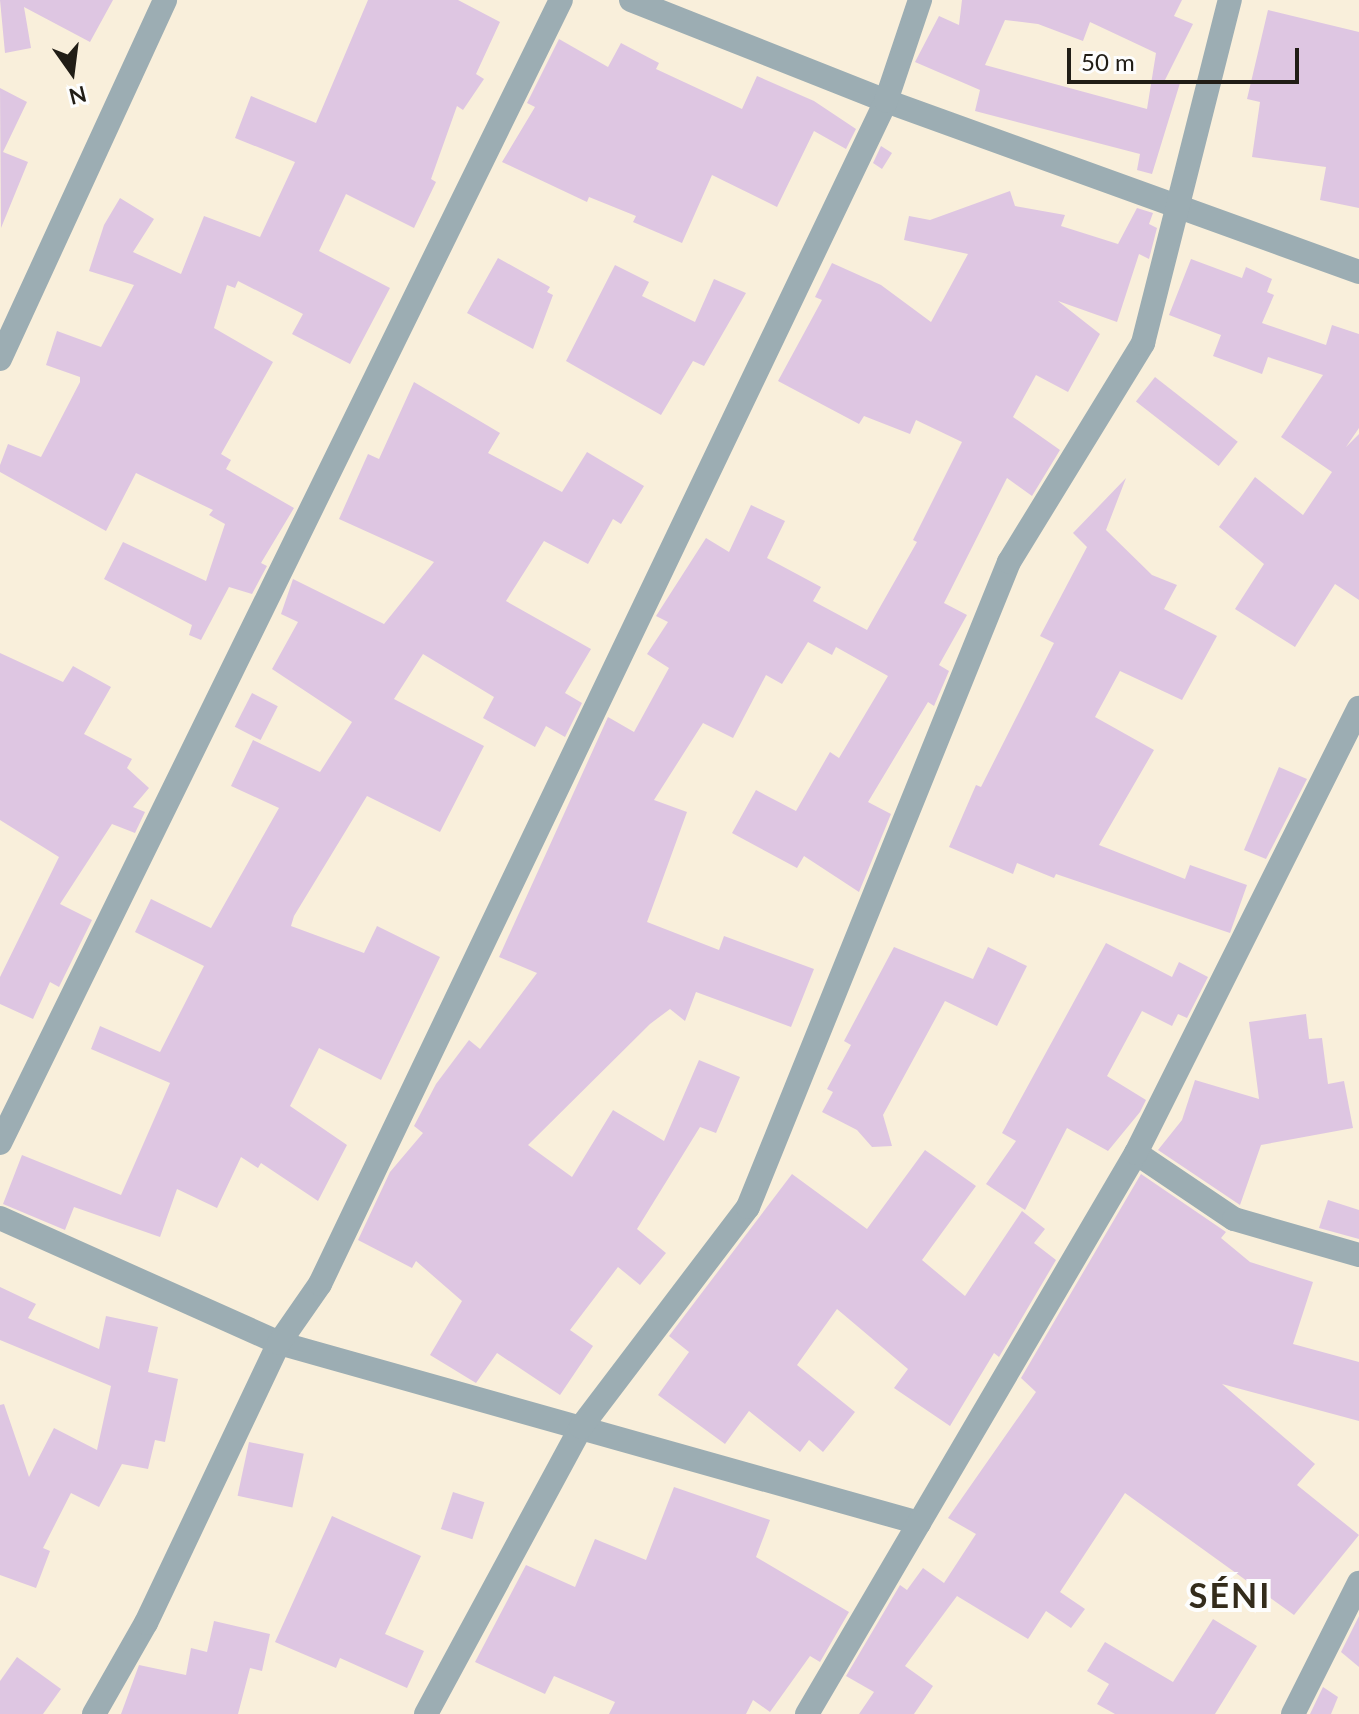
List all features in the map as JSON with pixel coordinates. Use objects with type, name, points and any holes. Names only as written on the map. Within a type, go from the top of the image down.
[{"type":"street","points":[[0,359],[165,0]]},
{"type":"street","points":[[0,1143],[561,0]]},
{"type":"street","points":[[631,0],[886,101],[1359,272]]},
{"type":"street","points":[[94,1714],[146,1623],[279,1343],[320,1284],[886,101],[920,0]]},
{"type":"street","points":[[426,1714],[581,1427],[748,1207],[1009,562],[1143,343],[1230,0]]},
{"type":"street","points":[[807,1714],[1136,1153],[1359,708]]},
{"type":"street","points":[[1136,1153],[1234,1219],[1359,1255]]},
{"type":"street","points":[[0,1218],[279,1343],[919,1523]]},
{"type":"street","points":[[1293,1714],[1359,1583]]},
{"type":"building","points":[[0,0],[113,0],[90,42],[24,7],[31,48],[5,53]]},
{"type":"building","points":[[368,0],[458,0],[500,22],[476,74],[484,79],[463,110],[457,106],[431,179],[436,182],[414,228],[346,194],[319,251],[390,288],[350,364],[292,334],[303,314],[238,281],[235,288],[227,285],[214,328],[273,362],[221,454],[231,460],[226,469],[294,508],[261,563],[267,566],[252,594],[229,587],[201,640],[189,635],[192,625],[104,579],[123,542],[206,581],[225,524],[209,515],[213,510],[136,473],[106,531],[0,472],[0,465],[8,444],[41,457],[80,382],[80,377],[46,365],[57,331],[101,347],[134,285],[89,271],[104,225],[120,198],[154,219],[133,252],[181,274],[204,216],[260,237],[295,162],[235,138],[251,96],[316,123]]},
{"type":"building","points":[[962,0],[1182,0],[1174,16],[1193,24],[1165,80],[1180,83],[1152,174],[1137,170],[1140,154],[975,111],[980,90],[915,62],[939,16],[959,25]],"holes":[[[1005,20],[1038,24],[1083,41],[1090,22],[1156,53],[1147,109],[985,65]]]},
{"type":"building","points":[[1268,10],[1359,32],[1359,208],[1320,200],[1326,167],[1252,157],[1260,102],[1247,99]]},
{"type":"building","points":[[559,39],[608,67],[621,43],[659,63],[656,69],[742,109],[757,76],[814,101],[856,129],[846,149],[814,131],[777,207],[712,175],[682,243],[633,222],[636,216],[589,197],[587,202],[502,162],[535,107],[527,103]]},
{"type":"building","points":[[0,88],[27,102],[3,152],[28,162],[1,228]]},
{"type":"building","points":[[881,146],[892,153],[882,169],[873,163]]},
{"type":"building","points":[[1010,191],[1015,206],[1065,215],[1061,226],[1118,244],[1137,208],[1153,213],[1149,224],[1157,228],[1149,259],[1139,254],[1117,322],[1058,301],[1100,334],[1068,392],[1036,375],[1013,417],[1060,450],[1032,496],[1007,478],[944,603],[967,615],[939,665],[949,671],[934,706],[928,702],[868,802],[891,814],[859,892],[804,856],[797,868],[732,833],[756,790],[796,811],[830,752],[839,758],[888,676],[836,647],[832,655],[808,642],[782,684],[766,675],[733,738],[703,723],[654,800],[687,812],[647,922],[719,950],[724,936],[814,969],[791,1027],[696,992],[685,1021],[670,1009],[650,1024],[528,1145],[572,1177],[613,1110],[664,1141],[699,1060],[740,1077],[716,1133],[700,1127],[637,1229],[666,1253],[640,1285],[618,1267],[570,1330],[593,1346],[560,1395],[497,1353],[476,1383],[430,1355],[462,1301],[416,1261],[412,1268],[358,1240],[390,1172],[423,1133],[414,1126],[436,1084],[469,1040],[480,1049],[537,973],[499,957],[608,717],[634,732],[669,668],[647,654],[668,622],[656,616],[706,538],[729,552],[751,505],[785,521],[767,558],[821,587],[813,601],[867,630],[917,542],[913,540],[962,442],[916,420],[910,434],[864,416],[859,424],[778,381],[822,300],[815,297],[832,263],[881,285],[931,322],[968,254],[904,240],[909,216],[930,220]]},
{"type":"building","points":[[498,258],[550,287],[547,292],[553,295],[533,349],[467,313]]},
{"type":"building","points":[[1191,259],[1242,278],[1246,267],[1272,279],[1267,292],[1274,295],[1262,323],[1326,345],[1332,325],[1359,334],[1359,428],[1346,447],[1359,434],[1359,600],[1335,584],[1295,647],[1235,609],[1264,564],[1219,527],[1255,477],[1303,515],[1332,472],[1281,437],[1323,375],[1268,357],[1262,374],[1213,356],[1221,335],[1169,315]]},
{"type":"building","points":[[615,265],[649,282],[642,296],[695,322],[714,279],[746,293],[704,366],[693,361],[661,415],[566,361]]},
{"type":"building","points":[[1155,377],[1238,442],[1219,466],[1136,401]]},
{"type":"building","points":[[414,382],[500,433],[488,453],[562,492],[587,452],[644,486],[621,524],[613,519],[588,564],[544,541],[506,601],[591,649],[565,693],[582,703],[565,737],[546,726],[535,747],[483,718],[494,697],[423,654],[394,699],[484,746],[440,832],[367,796],[294,916],[291,926],[364,953],[377,926],[440,957],[381,1080],[319,1048],[290,1106],[347,1145],[318,1201],[261,1163],[258,1168],[241,1157],[217,1208],[177,1189],[160,1237],[74,1207],[65,1230],[3,1204],[22,1155],[121,1195],[170,1083],[91,1049],[100,1026],[160,1052],[204,966],[135,932],[151,899],[211,928],[279,808],[231,786],[253,740],[320,772],[352,722],[272,669],[298,622],[281,614],[293,579],[384,624],[434,562],[339,519],[368,454],[379,459]]},
{"type":"building","points":[[1126,478],[1106,530],[1152,575],[1177,585],[1164,609],[1217,636],[1182,700],[1120,671],[1095,717],[1154,750],[1099,845],[1185,879],[1190,865],[1247,885],[1230,933],[1056,874],[1054,878],[1017,863],[1013,874],[949,847],[976,785],[981,787],[1054,643],[1040,636],[1087,547],[1073,533]]},
{"type":"building","points":[[0,653],[63,682],[73,666],[111,687],[84,734],[132,759],[127,768],[149,788],[133,807],[145,812],[135,833],[112,824],[60,904],[92,920],[59,987],[50,982],[33,1019],[0,1004],[0,977],[59,857],[0,820]]},
{"type":"building","points":[[252,693],[278,706],[261,740],[235,727]]},
{"type":"building","points":[[1279,767],[1307,779],[1266,859],[1244,850]]},
{"type":"building","points":[[1106,943],[1172,977],[1179,962],[1208,977],[1187,1018],[1178,1014],[1172,1026],[1142,1011],[1107,1076],[1146,1100],[1140,1112],[1108,1151],[1067,1128],[1025,1210],[986,1184],[1016,1141],[1002,1133]]},
{"type":"building","points":[[894,947],[973,979],[988,947],[1027,966],[997,1026],[945,1001],[883,1115],[892,1146],[872,1147],[857,1130],[822,1112],[833,1092],[827,1089],[851,1045],[844,1041]]},
{"type":"building","points":[[1306,1014],[1309,1039],[1322,1038],[1328,1084],[1344,1081],[1353,1128],[1261,1145],[1240,1205],[1158,1150],[1182,1120],[1195,1080],[1259,1099],[1249,1022]]},
{"type":"building","points":[[925,1150],[976,1186],[922,1260],[965,1296],[1022,1211],[1045,1229],[1034,1243],[1056,1260],[999,1357],[994,1353],[950,1426],[894,1388],[908,1369],[837,1309],[797,1365],[855,1412],[823,1452],[809,1440],[800,1452],[749,1411],[725,1444],[658,1395],[689,1352],[669,1336],[792,1174],[867,1229]]},
{"type":"building","points":[[1141,1174],[1226,1232],[1221,1238],[1250,1262],[1313,1282],[1293,1344],[1359,1362],[1359,1421],[1222,1384],[1315,1464],[1297,1485],[1359,1535],[1294,1615],[1125,1493],[1060,1592],[1085,1609],[1071,1628],[1046,1611],[1028,1639],[957,1596],[905,1666],[933,1686],[914,1714],[859,1714],[874,1692],[846,1676],[900,1585],[907,1590],[923,1568],[944,1583],[976,1534],[948,1518],[1036,1392],[1021,1378]]},
{"type":"building","points":[[1328,1200],[1359,1210],[1359,1239],[1319,1228]]},
{"type":"building","points":[[0,1287],[36,1304],[28,1318],[99,1349],[106,1316],[158,1327],[148,1372],[178,1379],[165,1442],[155,1440],[148,1469],[122,1464],[99,1507],[71,1493],[43,1548],[50,1551],[36,1588],[0,1575],[0,1405],[4,1404],[29,1477],[54,1428],[97,1450],[111,1386],[0,1340]]},
{"type":"building","points":[[249,1442],[304,1454],[292,1507],[238,1496]]},
{"type":"building","points":[[674,1487],[770,1520],[756,1557],[849,1612],[820,1662],[810,1656],[770,1712],[753,1700],[746,1714],[609,1714],[615,1702],[554,1676],[545,1694],[475,1662],[526,1565],[575,1587],[595,1539],[646,1560]]},
{"type":"building","points":[[453,1492],[484,1502],[472,1539],[441,1529]]},
{"type":"building","points":[[332,1516],[421,1556],[385,1634],[424,1651],[407,1688],[340,1658],[336,1668],[275,1642]]},
{"type":"building","points":[[1359,1616],[1359,1667],[1341,1652]]},
{"type":"building","points":[[1213,1619],[1257,1646],[1215,1714],[1115,1714],[1097,1704],[1109,1684],[1087,1671],[1105,1642],[1173,1682]]},
{"type":"building","points":[[214,1621],[270,1634],[262,1671],[250,1668],[238,1714],[121,1714],[139,1665],[186,1675],[191,1648],[207,1652]]},
{"type":"building","points":[[17,1657],[61,1689],[43,1714],[0,1714],[0,1681]]},
{"type":"building","points":[[1323,1687],[1338,1697],[1331,1714],[1310,1714]]},
{"type":"district","name":"SÉNI","points":[[1230,1595]]}]
